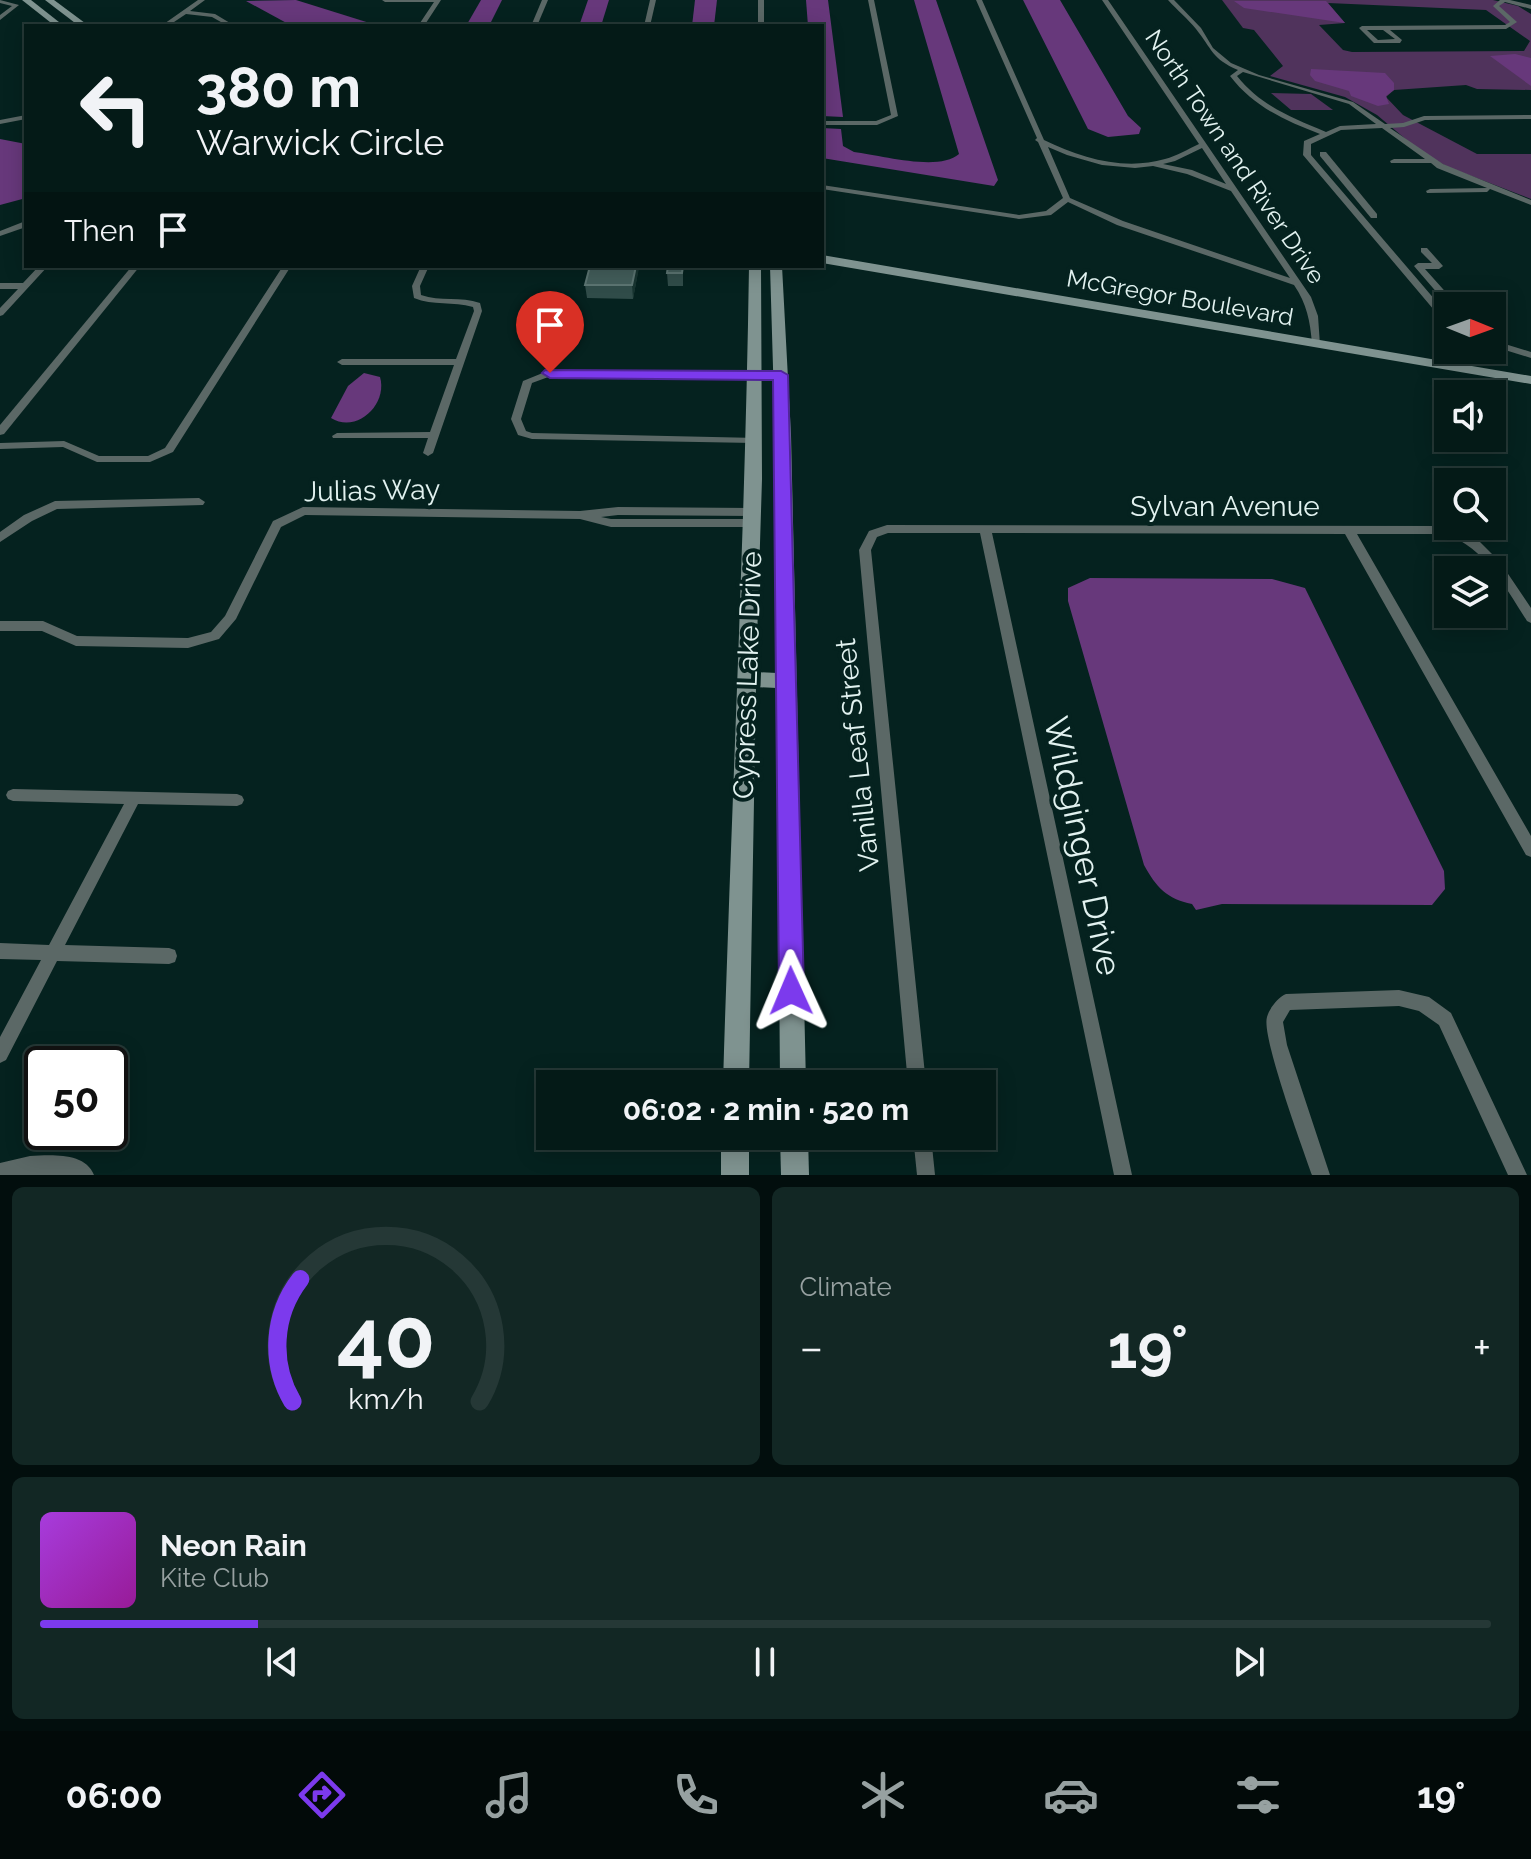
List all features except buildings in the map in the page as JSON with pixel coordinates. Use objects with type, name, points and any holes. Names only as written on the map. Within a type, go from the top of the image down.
[{"type":"main road","points":[[26,0],[57,24]]},
{"type":"main road","points":[[49,0],[82,24]]},
{"type":"main road","name":"McGregor Boulevard","points":[[824,250],[1317,338],[1531,380]]},
{"type":"main road","name":"McGregor Boulevard","points":[[824,259],[1531,370]]},
{"type":"main road","name":"Cypress Lake Drive","points":[[736,1070],[742,789],[749,679],[755,268]]},
{"type":"main road","name":"Cypress Lake Drive","points":[[776,268],[781,375],[793,1070]]},
{"type":"main road","points":[[749,679],[786,681]]},
{"type":"main road","points":[[735,1150],[735,1175]]},
{"type":"main road","points":[[794,1150],[795,1175]]},
{"type":"street","points":[[167,24],[202,0]]},
{"type":"street","points":[[385,0],[438,0]]},
{"type":"street","points":[[422,24],[438,0]]},
{"type":"street","points":[[535,24],[545,0]]},
{"type":"street","points":[[647,24],[653,0]]},
{"type":"street","points":[[761,0],[761,24]]},
{"type":"street","points":[[824,123],[877,123],[895,116],[871,0]]},
{"type":"street","points":[[979,0],[1067,199],[1112,220],[1297,283]]},
{"type":"street","name":"North Town and River Drive","points":[[1105,0],[1297,283],[1310,304],[1317,338]]},
{"type":"street","points":[[1171,0],[1218,56],[1243,70],[1335,96],[1365,110],[1431,161],[1531,203]]},
{"type":"street","points":[[1385,28],[1400,41],[1376,42],[1362,28],[1506,27],[1514,22],[1496,6],[1503,0],[1531,7]]},
{"type":"street","points":[[0,1],[15,3],[15,7],[0,18]]},
{"type":"street","points":[[185,12],[213,15],[229,24]]},
{"type":"street","points":[[1243,70],[1233,76],[1251,97],[1282,116],[1323,133]]},
{"type":"street","points":[[0,122],[24,117]]},
{"type":"street","points":[[1434,305],[1305,151],[1307,143],[1323,133],[1348,127],[1404,125],[1432,117],[1531,117]]},
{"type":"street","points":[[1039,140],[1078,157],[1189,172],[1233,189]]},
{"type":"street","points":[[1145,164],[1172,160],[1203,145]]},
{"type":"street","points":[[1323,154],[1374,216]]},
{"type":"street","points":[[1049,163],[1078,157]]},
{"type":"street","points":[[1394,161],[1431,161]]},
{"type":"street","points":[[824,187],[1019,217],[1048,213],[1067,199]]},
{"type":"street","points":[[1430,191],[1494,190]]},
{"type":"street","points":[[1342,198],[1359,197]]},
{"type":"street","points":[[0,234],[24,225]]},
{"type":"street","points":[[1399,266],[1439,266],[1424,250]]},
{"type":"street","points":[[1418,266],[1441,292]]},
{"type":"street","points":[[0,313],[42,268]]},
{"type":"street","points":[[0,432],[134,268]]},
{"type":"street","points":[[0,446],[58,443],[97,459],[143,459],[163,454],[179,439],[286,268]]},
{"type":"street","points":[[424,268],[416,286],[417,296],[477,305],[476,318],[428,453]]},
{"type":"street","points":[[0,286],[26,286]]},
{"type":"street","points":[[1506,347],[1531,355]]},
{"type":"street","points":[[342,362],[460,362]]},
{"type":"street","points":[[754,440],[532,436],[522,433],[516,419],[524,388],[538,375],[781,375]]},
{"type":"street","points":[[337,436],[434,435]]},
{"type":"street","points":[[0,538],[28,518],[55,505],[199,502]]},
{"type":"street","name":"Julias Way","points":[[0,626],[43,626],[76,641],[204,641],[215,636],[230,619],[277,524],[303,511],[580,515],[611,523],[752,518]]},
{"type":"street","name":"Vanilla Leaf Street","points":[[916,1070],[865,550],[873,534],[887,529],[985,529]]},
{"type":"street","name":"Sylvan Avenue","points":[[985,529],[1447,530],[1465,535],[1481,545],[1531,618]]},
{"type":"street","name":"Wildginger Drive","points":[[985,529],[1123,1175]]},
{"type":"street","points":[[1349,530],[1531,850]]},
{"type":"street","points":[[13,795],[237,800]]},
{"type":"street","points":[[0,1054],[134,798]]},
{"type":"street","points":[[0,951],[169,956]]},
{"type":"street","points":[[1321,1175],[1278,1045],[1274,1020],[1286,1002],[1399,998],[1423,1003],[1445,1019],[1518,1175]]},
{"type":"street","points":[[923,1150],[926,1175]]},
{"type":"street","points":[[0,1172],[35,1165],[59,1165],[80,1169],[85,1175]]},
{"type":"shaded area","points":[[296,0],[373,24],[288,24],[246,1]]},
{"type":"shaded area","points":[[481,0],[502,0],[490,24],[467,24]]},
{"type":"shaded area","points":[[588,0],[609,0],[602,24],[580,24]]},
{"type":"shaded area","points":[[695,0],[717,0],[714,24],[692,24]]},
{"type":"shaded area","points":[[806,0],[828,0],[843,117],[824,116],[824,24],[808,24]]},
{"type":"shaded area","points":[[914,0],[936,0],[998,180],[994,186],[824,158],[824,128],[841,129],[843,146],[854,152],[924,162],[938,162],[959,154]]},
{"type":"shaded area","points":[[1023,0],[1060,0],[1128,116],[1141,128],[1139,134],[1108,137],[1088,129]]},
{"type":"shaded area","points":[[1222,0],[1493,0],[1518,6],[1531,14],[1531,90],[1477,89],[1466,85],[1394,90],[1386,97],[1403,115],[1477,154],[1531,154],[1531,199],[1448,167],[1421,152],[1377,115],[1345,97],[1270,76],[1283,66],[1254,30],[1243,28]],"holes":[[[1328,3],[1486,10],[1530,41],[1524,51],[1352,52],[1343,50],[1319,25],[1345,23]]]},
{"type":"shaded area","points":[[1234,1],[1326,1],[1345,23],[1244,8]]},
{"type":"shaded area","points":[[1515,54],[1531,58],[1531,86],[1490,56]]},
{"type":"shaded area","points":[[1311,69],[1385,73],[1394,83],[1394,90],[1386,96],[1389,104],[1378,106],[1351,96],[1349,91],[1315,81],[1310,75]]},
{"type":"shaded area","points":[[1271,93],[1311,94],[1333,110],[1291,110]]},
{"type":"shaded area","points":[[0,139],[24,144],[24,199],[0,205]]},
{"type":"shaded area","points":[[364,373],[380,377],[381,387],[375,406],[368,414],[351,422],[331,418],[348,386]]},
{"type":"shaded area","points":[[1090,578],[1272,579],[1305,588],[1444,871],[1445,889],[1432,905],[1222,904],[1196,910],[1192,904],[1163,891],[1144,865],[1068,601],[1068,588]]},
{"type":"route","points":[[550,373],[781,375],[791,991]]}]
